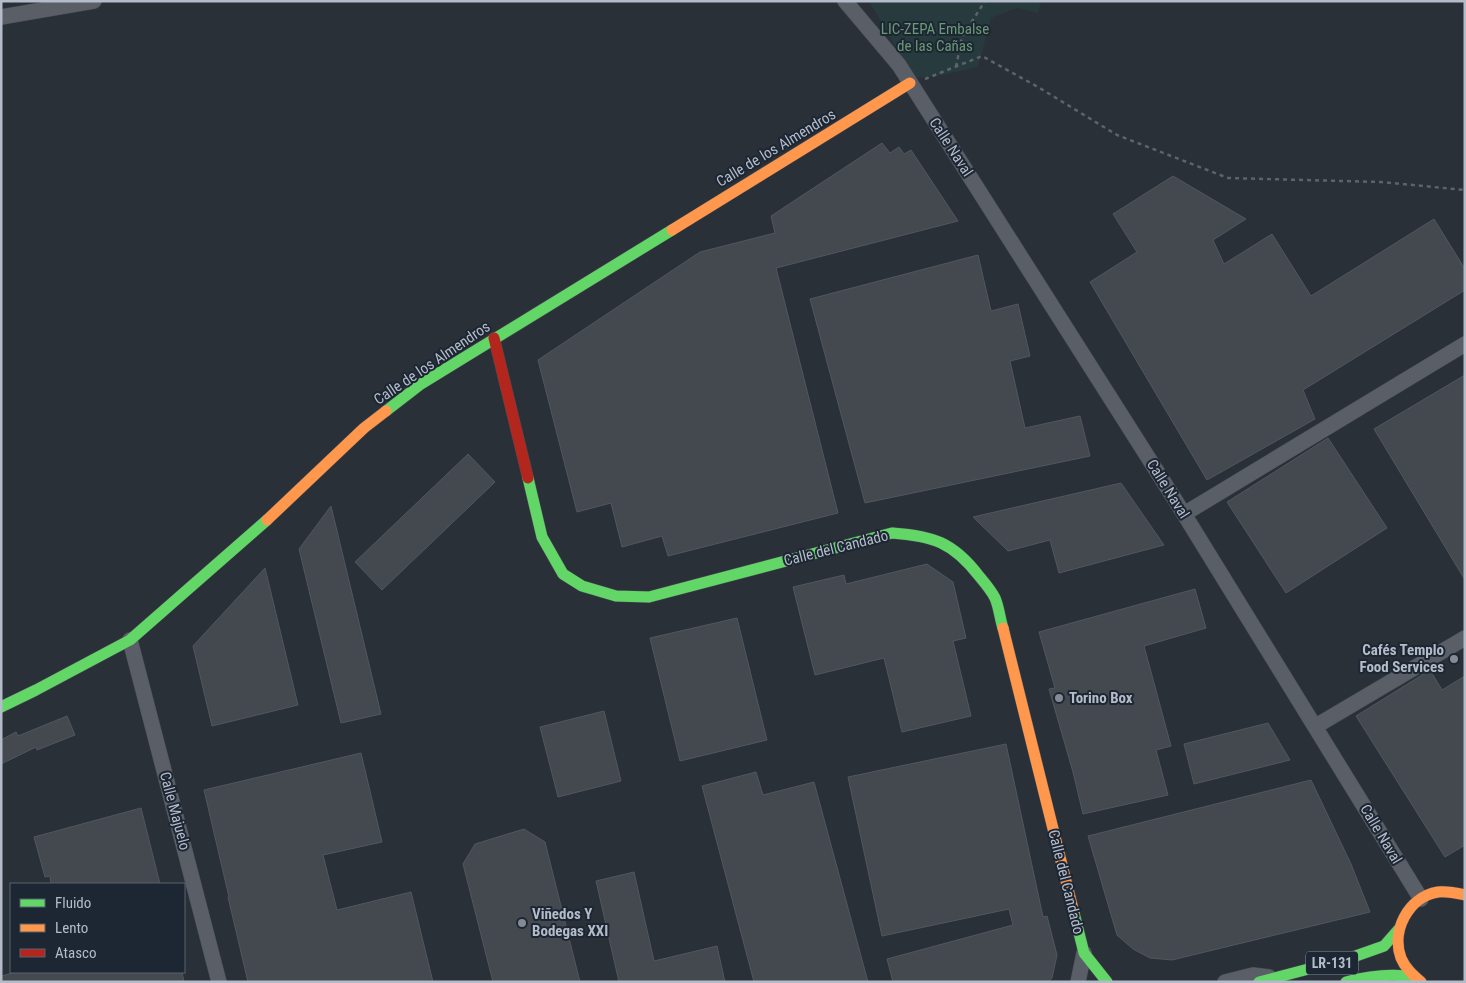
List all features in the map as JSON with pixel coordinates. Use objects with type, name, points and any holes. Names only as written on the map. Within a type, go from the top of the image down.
[{"type":"street","points":[[1,17],[94,1]]},
{"type":"street","name":"Calle Naval","points":[[846,1],[899,65],[1184,514],[1421,899]]},
{"type":"street","name":"Calle de los Almendros","points":[[1,707],[130,640],[288,501],[364,428],[421,384],[910,83]]},
{"type":"street","name":"Calle del Candado","points":[[494,338],[542,537],[563,574],[582,586],[616,596],[649,597],[892,533],[919,535],[948,545],[973,566],[995,598],[1084,953],[1107,982]]},
{"type":"street","points":[[1184,514],[1465,344]]},
{"type":"street","points":[[1316,726],[1465,638]]},
{"type":"street","name":"Calle Majuelo","points":[[130,640],[219,982]]},
{"type":"street","points":[[1417,979],[1403,964],[1398,947],[1398,930],[1403,918],[1410,907],[1421,899],[1435,893],[1451,892],[1465,895]]},
{"type":"street","name":"LR-131","points":[[1266,980],[1350,958],[1384,946],[1398,930]]},
{"type":"street","points":[[1078,982],[1084,953]]},
{"type":"street","name":"LR-131","points":[[1346,982],[1384,974],[1400,974],[1417,979]]},
{"type":"street","points":[[1225,982],[1253,975],[1266,980]]},
{"type":"path","points":[[956,67],[962,38],[985,1]]},
{"type":"path","points":[[910,83],[937,75],[982,56],[1117,134],[1228,178],[1381,182],[1465,190]]},
{"type":"green space","name":"LIC-ZEPA Embalse de las Cañas","points":[[869,1],[1041,1],[1038,13],[1017,8],[991,18],[978,67],[943,75],[914,78]]},
{"type":"building","points":[[882,143],[890,153],[899,147],[904,154],[911,150],[958,221],[776,268],[838,513],[668,556],[662,536],[622,547],[611,503],[577,512],[538,360],[700,252],[775,233],[771,216]]},
{"type":"building","points":[[1173,176],[1246,219],[1213,240],[1224,264],[1272,234],[1311,296],[1434,219],[1465,269],[1465,290],[1303,390],[1315,419],[1207,480],[1090,282],[1137,252],[1113,214]]},
{"type":"building","points":[[978,255],[991,311],[1018,304],[1030,356],[1010,361],[1025,428],[1080,416],[1090,456],[865,503],[810,299]]},
{"type":"building","points":[[1465,375],[1465,580],[1374,429]]},
{"type":"building","points":[[1328,438],[1387,528],[1286,593],[1227,502]]},
{"type":"building","points":[[468,454],[495,482],[382,590],[355,562]]},
{"type":"building","points":[[1121,483],[1164,545],[1059,573],[1050,540],[1008,551],[973,517]]},
{"type":"building","points":[[331,506],[381,714],[341,723],[299,549]]},
{"type":"building","points":[[927,564],[953,582],[966,638],[953,641],[971,716],[902,732],[884,658],[815,675],[793,587],[844,575],[846,584]]},
{"type":"building","points":[[265,568],[298,705],[212,726],[193,646]]},
{"type":"building","points":[[1195,589],[1206,628],[1144,646],[1171,746],[1156,750],[1168,795],[1083,814],[1049,689],[1055,688],[1039,632]]},
{"type":"building","points":[[737,618],[767,740],[680,761],[650,638]]},
{"type":"building","points":[[1430,670],[1442,690],[1465,676],[1465,845],[1445,857],[1356,716]]},
{"type":"building","points":[[604,711],[621,781],[558,797],[540,727]]},
{"type":"building","points":[[67,716],[75,735],[37,750],[36,747],[1,764],[1,740],[16,732],[18,736]]},
{"type":"building","points":[[1268,723],[1290,760],[1194,784],[1184,744]]},
{"type":"building","points":[[1006,744],[1043,917],[1047,916],[1057,955],[1052,978],[1048,982],[893,982],[887,959],[1013,925],[1009,909],[882,936],[848,777]]},
{"type":"building","points":[[361,753],[382,842],[323,855],[337,910],[411,892],[433,982],[248,982],[204,790]]},
{"type":"building","points":[[756,772],[763,795],[814,782],[868,982],[754,982],[702,786]]},
{"type":"building","points":[[1311,780],[1351,864],[1370,912],[1172,960],[1150,958],[1133,949],[1117,935],[1088,836]]},
{"type":"building","points":[[141,808],[160,883],[51,883],[50,876],[45,877],[34,837]]},
{"type":"building","name":"Viñedos Y Bodegas XXI","points":[[524,829],[545,842],[580,982],[493,982],[463,864],[475,844]]},
{"type":"building","points":[[634,872],[654,961],[717,946],[725,982],[619,982],[596,881]]},
{"type":"building","points":[[13,973],[182,973],[184,982],[1,982],[1,976]]},
{"type":"traffic: fast","points":[[386,411],[421,384],[672,230]]},
{"type":"traffic: fast","points":[[528,478],[542,537],[563,574],[582,586],[616,596],[649,597],[892,533],[906,534],[931,539],[951,548],[960,555],[995,598],[1003,628]]},
{"type":"traffic: fast","points":[[1,707],[130,640],[267,520]]},
{"type":"traffic: fast","points":[[1074,913],[1084,953],[1107,982]]},
{"type":"traffic: fast","points":[[1259,982],[1350,958],[1384,946],[1398,930]]},
{"type":"traffic: fast","points":[[1346,982],[1380,976],[1413,977]]},
{"type":"traffic: slow","points":[[672,230],[910,83]]},
{"type":"traffic: slow","points":[[267,520],[364,428],[386,411]]},
{"type":"traffic: slow","points":[[1003,628],[1074,913]]},
{"type":"traffic: slow","points":[[1421,982],[1407,968],[1398,948],[1398,937],[1404,917],[1410,908],[1427,895],[1438,892],[1465,895]]},
{"type":"traffic: jam","points":[[494,338],[528,478]]},
{"type":"place","name":"Cafés Templo Food Services","points":[[1454,659]]},
{"type":"place","name":"Torino Box","points":[[1059,698]]},
{"type":"place","name":"Viñedos Y Bodegas XXI","points":[[522,923]]}]
